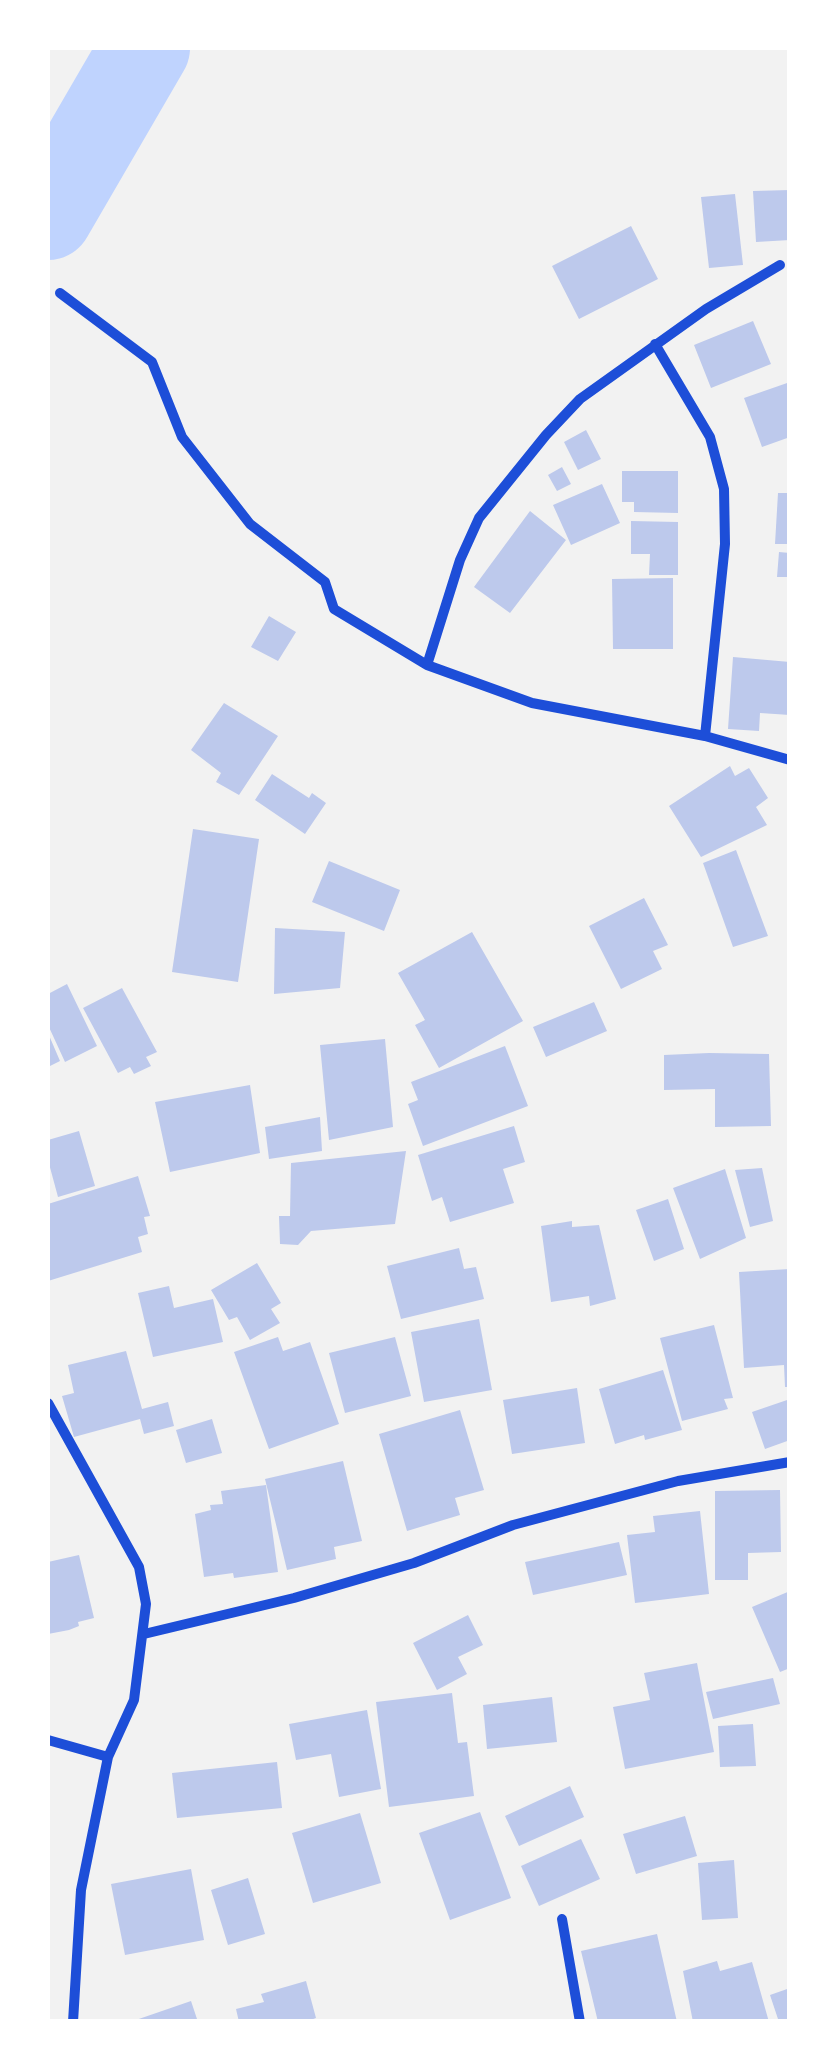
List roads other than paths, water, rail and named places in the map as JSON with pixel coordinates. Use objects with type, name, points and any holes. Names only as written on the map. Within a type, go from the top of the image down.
[{"type":"street","points":[[428,665],[460,560],[479,518],[507,480],[580,399],[654,344],[780,264]]},
{"type":"street","points":[[60,294],[152,362],[182,438],[250,524],[324,582],[334,609],[428,665],[532,704],[705,736],[790,760]]},
{"type":"street","points":[[654,344],[710,437],[724,488],[725,544],[705,736]]},
{"type":"street","points":[[48,1404],[140,1567],[146,1604],[134,1700],[108,1757],[81,1890],[73,2022]]},
{"type":"street","points":[[144,1634],[294,1598],[414,1563],[513,1525],[678,1481],[790,1462]]},
{"type":"street","points":[[48,1740],[108,1757]]},
{"type":"street","points":[[562,1919],[580,2022]]},
{"type":"waterway","points":[[48,215],[145,48]]}]
